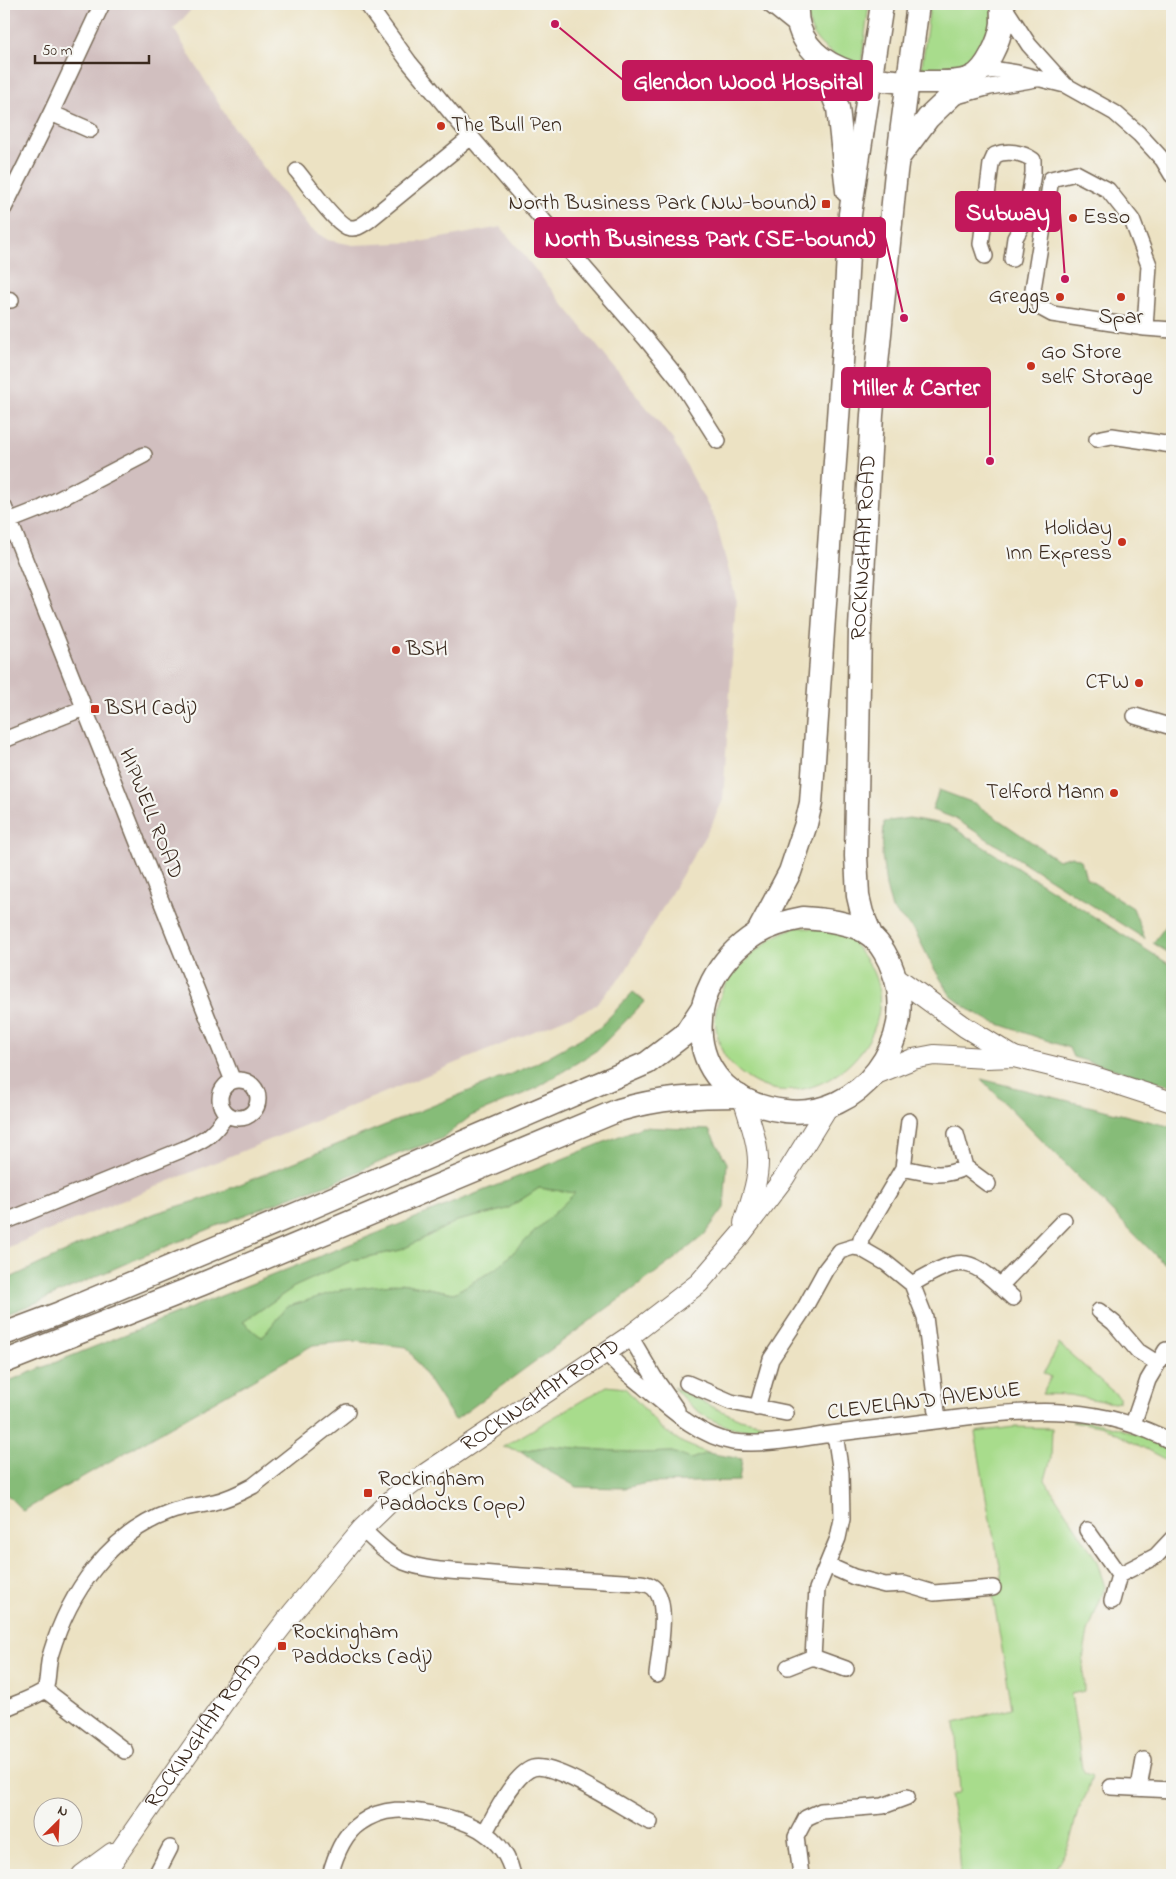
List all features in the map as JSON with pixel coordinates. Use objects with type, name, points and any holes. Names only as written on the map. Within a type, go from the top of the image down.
[{"type":"highway","points":[[797,4],[799,28]]},
{"type":"highway","name":"ROCKINGHAM ROAD","points":[[758,932],[790,872],[803,835],[811,803],[844,333],[850,214],[882,4]]},
{"type":"highway","name":"ROCKINGHAM ROAD","points":[[741,1097],[762,1106],[786,1112],[805,1112],[827,1108],[860,1090],[876,1074],[892,1046],[898,1025],[900,1009],[896,977],[882,949],[871,935],[862,913],[858,896],[856,856],[858,659],[872,415],[906,82],[918,4]]},
{"type":"highway","points":[[898,158],[928,118],[974,75],[992,52],[1002,23],[1002,4]]},
{"type":"highway","name":"ROCKINGHAM ROAD","points":[[799,28],[816,54],[838,108],[850,214]]},
{"type":"highway","points":[[816,54],[843,70],[872,78],[906,82],[943,82],[974,75]]},
{"type":"highway","points":[[741,1097],[726,1087],[709,1064],[700,1037],[702,1008],[706,993],[722,965],[758,932],[780,923],[803,918],[826,919],[849,925],[871,935]]},
{"type":"highway","points":[[4,1334],[308,1210],[647,1063],[685,1034],[702,1008]]},
{"type":"highway","points":[[4,1362],[202,1284],[619,1110],[642,1103],[670,1098],[703,1096],[741,1097]]},
{"type":"main road","points":[[896,977],[965,1027],[1014,1058]]},
{"type":"main road","points":[[876,1074],[913,1059],[934,1055],[1014,1058],[1092,1076],[1172,1102]]},
{"type":"main road","name":"ROCKINGHAM ROAD","points":[[741,1097],[755,1138],[758,1161],[757,1175],[742,1233]]},
{"type":"main road","name":"ROCKINGHAM ROAD","points":[[103,1875],[236,1685],[293,1612],[362,1529],[396,1496],[425,1474],[630,1336],[699,1283],[742,1233],[784,1178],[827,1108]]},
{"type":"main road","name":"ROCKINGHAM ROAD","points":[[82,1875],[124,1844]]},
{"type":"street","points":[[4,208],[102,4]]},
{"type":"street","points":[[367,4],[410,62],[471,137],[646,339],[680,382],[718,441]]},
{"type":"street","points":[[769,4],[799,28]]},
{"type":"street","points":[[1002,4],[1029,45],[1065,85],[1115,114],[1168,156],[1172,175]]},
{"type":"street","points":[[974,75],[998,70],[1065,85]]},
{"type":"street","points":[[950,98],[990,87],[1037,79]]},
{"type":"street","points":[[51,113],[90,130]]},
{"type":"street","points":[[297,171],[338,221],[347,227],[356,228],[368,221],[471,137]]},
{"type":"street","points":[[985,256],[981,244],[991,164],[995,155],[1004,151],[1026,155],[1033,160],[1033,173],[1026,218],[1015,238],[1012,259]]},
{"type":"street","points":[[1145,328],[1150,265],[1132,220],[1108,190],[1076,174],[1051,179],[1033,289],[1041,308],[1052,314],[1145,328],[1172,330]]},
{"type":"street","points":[[1097,439],[1112,436],[1172,445]]},
{"type":"street","points":[[9,521],[42,508],[144,455]]},
{"type":"street","name":"HIPWELL ROAD","points":[[4,507],[233,1081]]},
{"type":"street","points":[[4,740],[84,708]]},
{"type":"street","points":[[1135,716],[1172,727]]},
{"type":"street","points":[[240,1080],[252,1086],[258,1098],[254,1110],[247,1116],[237,1118],[227,1114],[222,1107],[221,1094],[223,1088],[233,1081],[240,1080]]},
{"type":"street","points":[[4,1222],[206,1139],[227,1114]]},
{"type":"street","points":[[860,1248],[862,1239],[903,1168],[909,1121]]},
{"type":"street","points":[[956,1134],[966,1167],[988,1184]]},
{"type":"street","points":[[903,1168],[940,1175],[954,1173],[966,1167]]},
{"type":"street","points":[[1000,1286],[1064,1220]]},
{"type":"street","points":[[757,1408],[771,1359],[804,1309],[826,1269],[840,1251],[853,1247],[860,1248],[886,1263],[912,1284],[925,1317],[938,1420]]},
{"type":"street","points":[[912,1284],[930,1273],[953,1263],[968,1264],[979,1268],[1013,1298]]},
{"type":"street","points":[[1098,1311],[1114,1322],[1138,1351],[1162,1357],[1148,1380],[1133,1424]]},
{"type":"street","name":"CLEVELAND AVENUE","points":[[630,1336],[682,1418]]},
{"type":"street","name":"CLEVELAND AVENUE","points":[[606,1351],[612,1360],[662,1404],[693,1426],[733,1442],[772,1442],[938,1420],[1041,1410],[1102,1416],[1133,1424],[1172,1442]]},
{"type":"street","points":[[687,1382],[731,1402],[786,1413]]},
{"type":"street","points":[[4,1709],[23,1700],[34,1698],[45,1690],[51,1653],[76,1594],[94,1568],[118,1544],[140,1526],[170,1512],[236,1496],[253,1486],[347,1412]]},
{"type":"street","points":[[813,1657],[817,1589],[838,1538],[842,1518],[841,1473],[836,1434]]},
{"type":"street","points":[[362,1529],[391,1555],[403,1562],[418,1566],[435,1569],[651,1585],[657,1592],[661,1602],[662,1615],[657,1675]]},
{"type":"street","points":[[1087,1530],[1119,1575]]},
{"type":"street","points":[[1112,1601],[1119,1575],[1156,1556],[1172,1538]]},
{"type":"street","points":[[827,1565],[854,1577],[885,1585],[904,1584],[934,1593],[993,1588]]},
{"type":"street","points":[[788,1667],[813,1657],[846,1669]]},
{"type":"street","points":[[45,1690],[125,1751]]},
{"type":"street","points":[[1139,1788],[1144,1760]]},
{"type":"street","points":[[485,1832],[521,1776],[533,1768],[547,1769],[566,1776],[602,1794],[650,1822]]},
{"type":"street","points":[[1111,1787],[1172,1790]]},
{"type":"street","points":[[801,1875],[796,1837],[806,1818],[821,1811],[883,1806],[906,1797]]},
{"type":"street","points":[[330,1875],[343,1842],[358,1824],[375,1814],[398,1809],[419,1811],[465,1821],[485,1832],[508,1858],[513,1875]]},
{"type":"street","points":[[156,1875],[170,1848]]},
{"type":"shaded area","points":[[4,4],[196,4],[174,29],[231,124],[309,228],[328,240],[353,245],[419,242],[501,227],[673,440],[715,519],[736,598],[723,800],[712,824],[623,975],[593,1007],[4,1249]]},
{"type":"green space","points":[[806,4],[869,4],[861,66],[847,61],[821,44],[811,28]]},
{"type":"green space","points":[[930,4],[993,4],[990,34],[967,63],[944,73],[921,74]]},
{"type":"green space","points":[[939,790],[974,803],[1058,860],[1072,856],[1081,860],[1086,878],[1133,908],[1145,939],[954,818],[932,810]]},
{"type":"green space","points":[[909,818],[949,825],[1172,966],[1172,1086],[1073,1057],[1069,1048],[990,1021],[970,1010],[951,996],[932,965],[915,931],[892,909],[886,886],[882,855],[884,822]]},
{"type":"green space","points":[[1172,918],[1172,955],[1153,943]]},
{"type":"green space","points":[[798,927],[844,932],[856,947],[873,972],[879,999],[875,1025],[863,1049],[844,1069],[820,1083],[794,1090],[767,1088],[742,1074],[727,1059],[721,1048],[718,1036],[716,1024],[717,1006],[729,979],[742,965],[773,938]]},
{"type":"green space","points":[[633,992],[645,1001],[597,1050],[537,1088],[471,1116],[441,1139],[400,1153],[335,1182],[219,1225],[4,1315],[4,1281],[101,1235],[156,1213],[206,1198],[533,1065],[599,1028]]},
{"type":"green space","points":[[981,1079],[1172,1127],[1172,1272]]},
{"type":"green space","points":[[642,1127],[709,1130],[727,1163],[724,1208],[704,1235],[677,1257],[455,1420],[407,1347],[353,1341],[313,1345],[23,1511],[4,1492],[4,1383]],"holes":[[[539,1188],[575,1193],[497,1268],[454,1293],[401,1283],[340,1290],[286,1307],[262,1338],[243,1322],[294,1287],[353,1260],[401,1250],[457,1221],[507,1209]]]},
{"type":"green space","points":[[539,1188],[576,1193],[497,1268],[454,1293],[401,1283],[286,1307],[262,1338],[243,1322],[294,1287],[353,1260],[401,1250],[457,1221],[507,1209]]},
{"type":"green space","points":[[1059,1344],[1119,1397],[1119,1402],[1114,1403],[1069,1395],[1042,1394],[1051,1377],[1044,1373]]},
{"type":"green space","points":[[607,1386],[625,1388],[662,1429],[683,1443],[707,1453],[691,1459],[672,1452],[641,1453],[551,1446],[521,1451],[503,1447]]},
{"type":"green space","points":[[673,1387],[740,1419],[793,1430],[757,1431],[726,1426],[699,1412]]},
{"type":"green space","points":[[1080,1420],[1128,1431],[1149,1440],[1172,1451],[1172,1463],[1104,1427],[1072,1421]]},
{"type":"green space","points":[[1014,1427],[1052,1428],[1051,1458],[1045,1480],[1096,1559],[1105,1587],[1088,1632],[1083,1659],[1084,1691],[1071,1694],[1082,1768],[1085,1773],[1092,1776],[1087,1793],[1078,1810],[1069,1845],[1052,1875],[960,1875],[957,1833],[950,1796],[960,1792],[955,1723],[1012,1708],[993,1596],[1000,1588],[1002,1575],[989,1515],[975,1432]]},
{"type":"green space","points":[[551,1446],[641,1453],[672,1452],[691,1459],[707,1453],[742,1459],[739,1481],[647,1483],[625,1488],[577,1487],[545,1469],[521,1451]]},
{"type":"place","name":"Glendon Wood Hospital","points":[[555,24]]},
{"type":"place","name":"The Bull Pen","points":[[441,126]]},
{"type":"place","name":"North Business Park (NW-bound)","points":[[826,204]]},
{"type":"place","name":"Esso","points":[[1073,218]]},
{"type":"place","name":"Subway","points":[[1065,279]]},
{"type":"place","name":"Greggs","points":[[1060,297]]},
{"type":"place","name":"Spar","points":[[1121,297]]},
{"type":"place","name":"North Business Park (SE-bound)","points":[[904,318]]},
{"type":"place","name":"Go Store self Storage","points":[[1031,366]]},
{"type":"place","name":"Miller & Carter","points":[[990,461]]},
{"type":"place","name":"Holiday Inn Express","points":[[1122,542]]},
{"type":"place","name":"BSH","points":[[396,650]]},
{"type":"place","name":"CFW","points":[[1139,683]]},
{"type":"place","name":"BSH (adj)","points":[[95,709]]},
{"type":"place","name":"Telford Mann","points":[[1114,793]]},
{"type":"place","name":"Rockingham Paddocks (opp)","points":[[368,1493]]},
{"type":"place","name":"Rockingham Paddocks (adj)","points":[[282,1646]]}]
